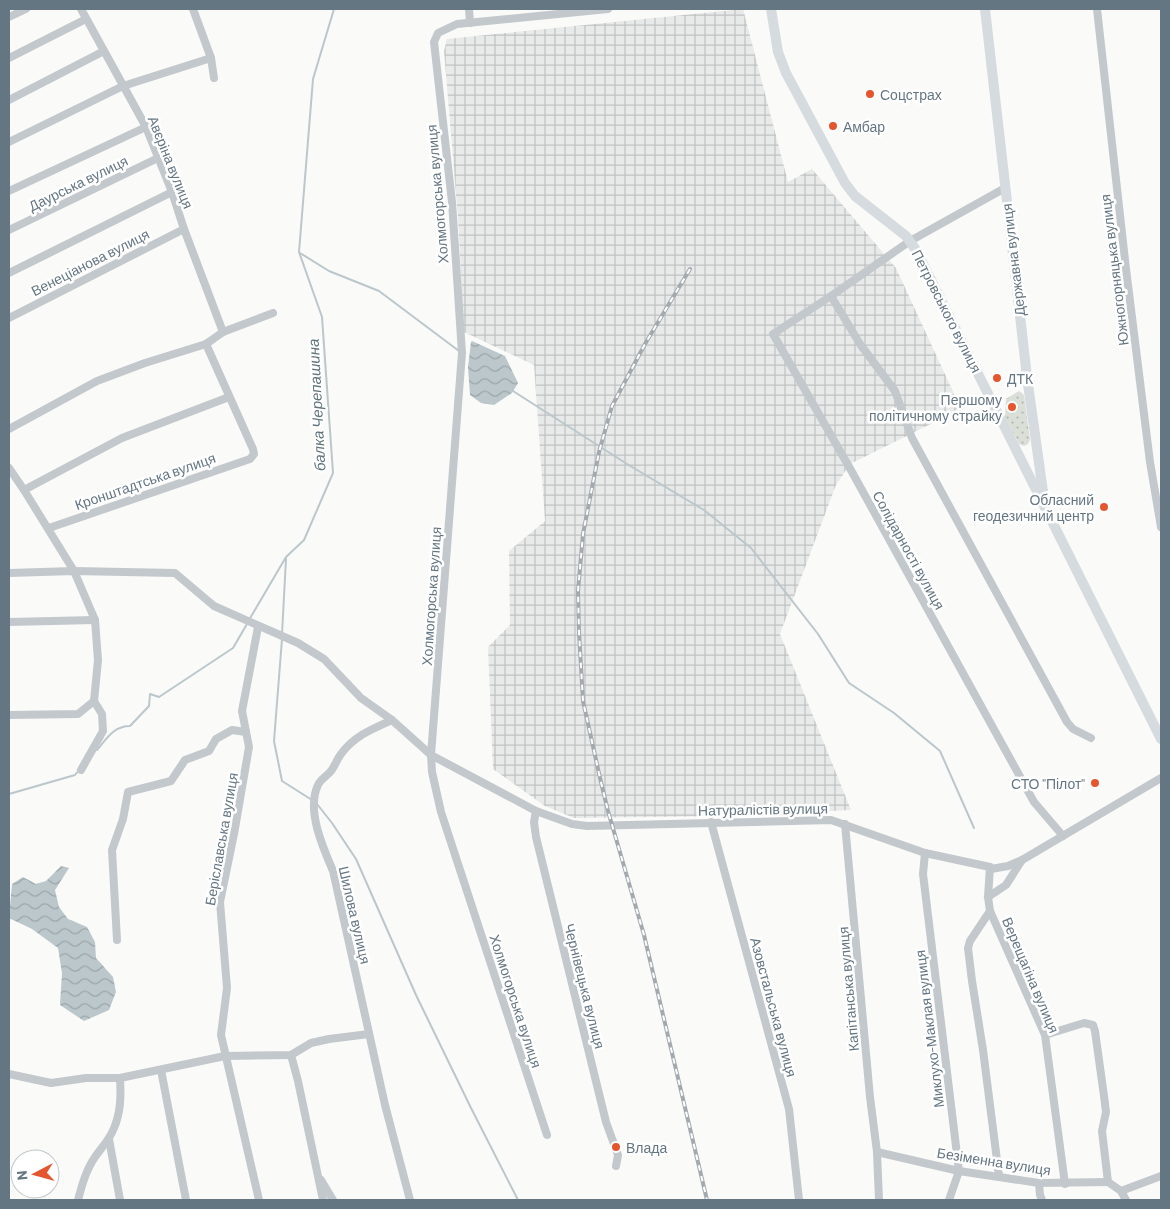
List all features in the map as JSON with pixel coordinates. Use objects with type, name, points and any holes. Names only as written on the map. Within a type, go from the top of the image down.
[{"type":"main road","name":"Петровського вулиця","points":[[771,9],[778,52],[786,74],[845,183],[855,196],[910,241],[988,392],[1045,510],[1161,739]]},
{"type":"main road","name":"Державна вулиця","points":[[984,9],[1026,377],[1045,510]]},
{"type":"street","points":[[9,17],[26,9]]},
{"type":"street","name":"Авєріна вулиця","points":[[81,9],[146,126],[223,332]]},
{"type":"street","points":[[193,9],[211,58],[214,78]]},
{"type":"street","points":[[468,9],[470,23],[568,11],[608,9]]},
{"type":"street","name":"Южногорняцька вулиця","points":[[1097,9],[1130,307],[1150,462],[1161,527]]},
{"type":"street","points":[[9,58],[86,19]]},
{"type":"street","name":"Холмогорська вулиця","points":[[470,23],[457,24],[438,33],[434,42],[452,202],[462,353],[431,756],[432,772],[441,812],[547,1134]]},
{"type":"street","points":[[9,100],[104,51]]},
{"type":"street","points":[[9,142],[123,86],[211,58]]},
{"type":"street","name":"Даурська вулиця","points":[[9,191],[146,126]]},
{"type":"street","name":"Даурська вулиця","points":[[9,230],[158,158]]},
{"type":"street","name":"Солідарності вулиця","points":[[1005,188],[910,241],[773,334],[852,472],[1034,802],[1063,836]]},
{"type":"street","name":"Венеціанова вулиця","points":[[9,273],[172,192]]},
{"type":"street","name":"Венеціанова вулиця","points":[[9,318],[184,229]]},
{"type":"street","points":[[831,296],[860,344],[895,391],[912,438],[1068,722],[1073,729],[1092,738]]},
{"type":"street","points":[[9,429],[97,381],[145,362],[206,344],[223,332],[272,313]]},
{"type":"street","points":[[24,490],[122,438],[229,397],[206,344]]},
{"type":"street","name":"Кронштадтська вулиця","points":[[49,528],[250,459],[254,454],[254,449],[229,397]]},
{"type":"street","points":[[9,468],[49,528],[74,571],[95,620],[98,660],[94,700],[102,714],[103,731],[81,770]]},
{"type":"street","name":"Натуралістів вулиця","points":[[9,572],[172,571],[214,606],[298,643],[324,659],[361,698],[392,720],[431,756],[536,811],[572,824],[588,826],[831,820],[925,853],[990,867],[991,869],[1008,866],[1022,860],[1161,778]]},
{"type":"street","points":[[9,622],[95,620]]},
{"type":"street","name":"Беріславська вулиця","points":[[258,627],[242,710],[249,747],[220,902],[227,988],[221,1035],[259,1200]]},
{"type":"street","points":[[9,715],[78,714],[94,700]]},
{"type":"street","name":"Шилова вулиця","points":[[392,720],[364,733],[346,748],[318,785],[315,802],[315,822],[320,842],[333,871],[385,1105],[410,1200]]},
{"type":"street","points":[[117,940],[112,850],[123,819],[128,792],[171,781],[185,760],[209,751],[216,739],[232,730],[246,732]]},
{"type":"street","name":"Чернівецька вулиця","points":[[536,811],[534,822],[536,837],[606,1122],[618,1155],[616,1166]]},
{"type":"street","name":"Азовстальська вулиця","points":[[711,822],[789,1110],[799,1200]]},
{"type":"street","name":"Капітанська вулиця","points":[[845,824],[869,1087],[877,1152],[879,1200]]},
{"type":"street","name":"Миклухо-Маклая вулиця","points":[[925,853],[924,874],[959,1171],[949,1200]]},
{"type":"street","points":[[988,897],[1006,885],[1022,860]]},
{"type":"street","name":"Верещагіна вулиця","points":[[990,867],[988,897],[990,911],[1046,1035],[1065,1184]]},
{"type":"street","points":[[990,911],[970,941],[968,948],[983,1050],[998,1176]]},
{"type":"street","points":[[1046,1035],[1084,1023],[1093,1026],[1106,1112],[1102,1131],[1108,1182],[1121,1191],[1126,1200]]},
{"type":"street","points":[[9,1074],[51,1083],[86,1078],[120,1078],[225,1056],[291,1054],[311,1043],[369,1034]]},
{"type":"street","points":[[291,1054],[323,1200]]},
{"type":"street","points":[[161,1070],[186,1200]]},
{"type":"street","points":[[78,1200],[86,1173],[94,1158],[109,1139],[119,1115],[120,1078]]},
{"type":"street","points":[[109,1139],[120,1200]]},
{"type":"street","name":"Безіменна вулиця","points":[[877,1152],[959,1171],[1040,1183],[1108,1182]]},
{"type":"street","points":[[318,1174],[333,1200]]},
{"type":"street","points":[[1121,1191],[1161,1176]]},
{"type":"street","points":[[1040,1183],[1042,1200]]},
{"type":"shaded area","points":[[743,9],[788,182],[812,169],[896,268],[961,409],[850,464],[836,485],[780,634],[851,810],[729,816],[574,818],[545,806],[493,769],[488,647],[510,625],[509,551],[545,521],[534,365],[464,332],[458,218],[444,51],[447,39]]},
{"type":"shaded area","points":[[1019,391],[1024,395],[1030,440],[1024,446],[1019,444],[1005,417],[1006,399]]},
{"type":"water","points":[[472,341],[505,356],[518,383],[512,393],[494,405],[481,403],[470,395],[468,367]]},
{"type":"water","points":[[61,866],[69,868],[55,890],[59,907],[68,919],[87,927],[95,942],[96,958],[113,977],[116,992],[109,1010],[84,1021],[60,1005],[62,973],[58,948],[32,929],[9,918],[12,884],[23,877],[36,884],[46,881]]},
{"type":"waterway","name":"балка Черепашина","points":[[249,620],[286,557],[304,540],[333,473],[322,317],[299,252],[313,79],[334,9]]},
{"type":"waterway","points":[[300,253],[329,271],[379,291],[459,351]]},
{"type":"waterway","points":[[513,391],[627,464],[704,510],[751,548],[818,634],[849,683],[894,713],[940,751],[974,828]]},
{"type":"waterway","points":[[282,634],[286,559]]},
{"type":"waterway","name":"балка Черепашина","points":[[97,750],[115,730],[130,726],[149,706],[150,694],[159,697],[233,648],[247,624]]},
{"type":"waterway","points":[[282,639],[274,741],[282,781],[312,800]]},
{"type":"waterway","name":"балка Черепашина","points":[[9,794],[75,775],[79,770]]},
{"type":"waterway","points":[[317,804],[356,859],[416,995],[518,1200]]},
{"type":"railway","points":[[690,269],[645,344],[612,406],[599,452],[583,534],[578,591],[583,701],[608,811],[644,935],[707,1200]]},
{"type":"place","name":"Соцстрах","points":[[870,94]]},
{"type":"place","name":"Амбар","points":[[833,126]]},
{"type":"place","name":"ДТК","points":[[997,378]]},
{"type":"place","name":"Першому політичному страйку","points":[[1012,407]]},
{"type":"place","name":"Обласний геодезичний центр","points":[[1104,507]]},
{"type":"place","name":"СТО \"Пілот\"","points":[[1095,783]]},
{"type":"place","name":"Влада","points":[[616,1147]]}]
